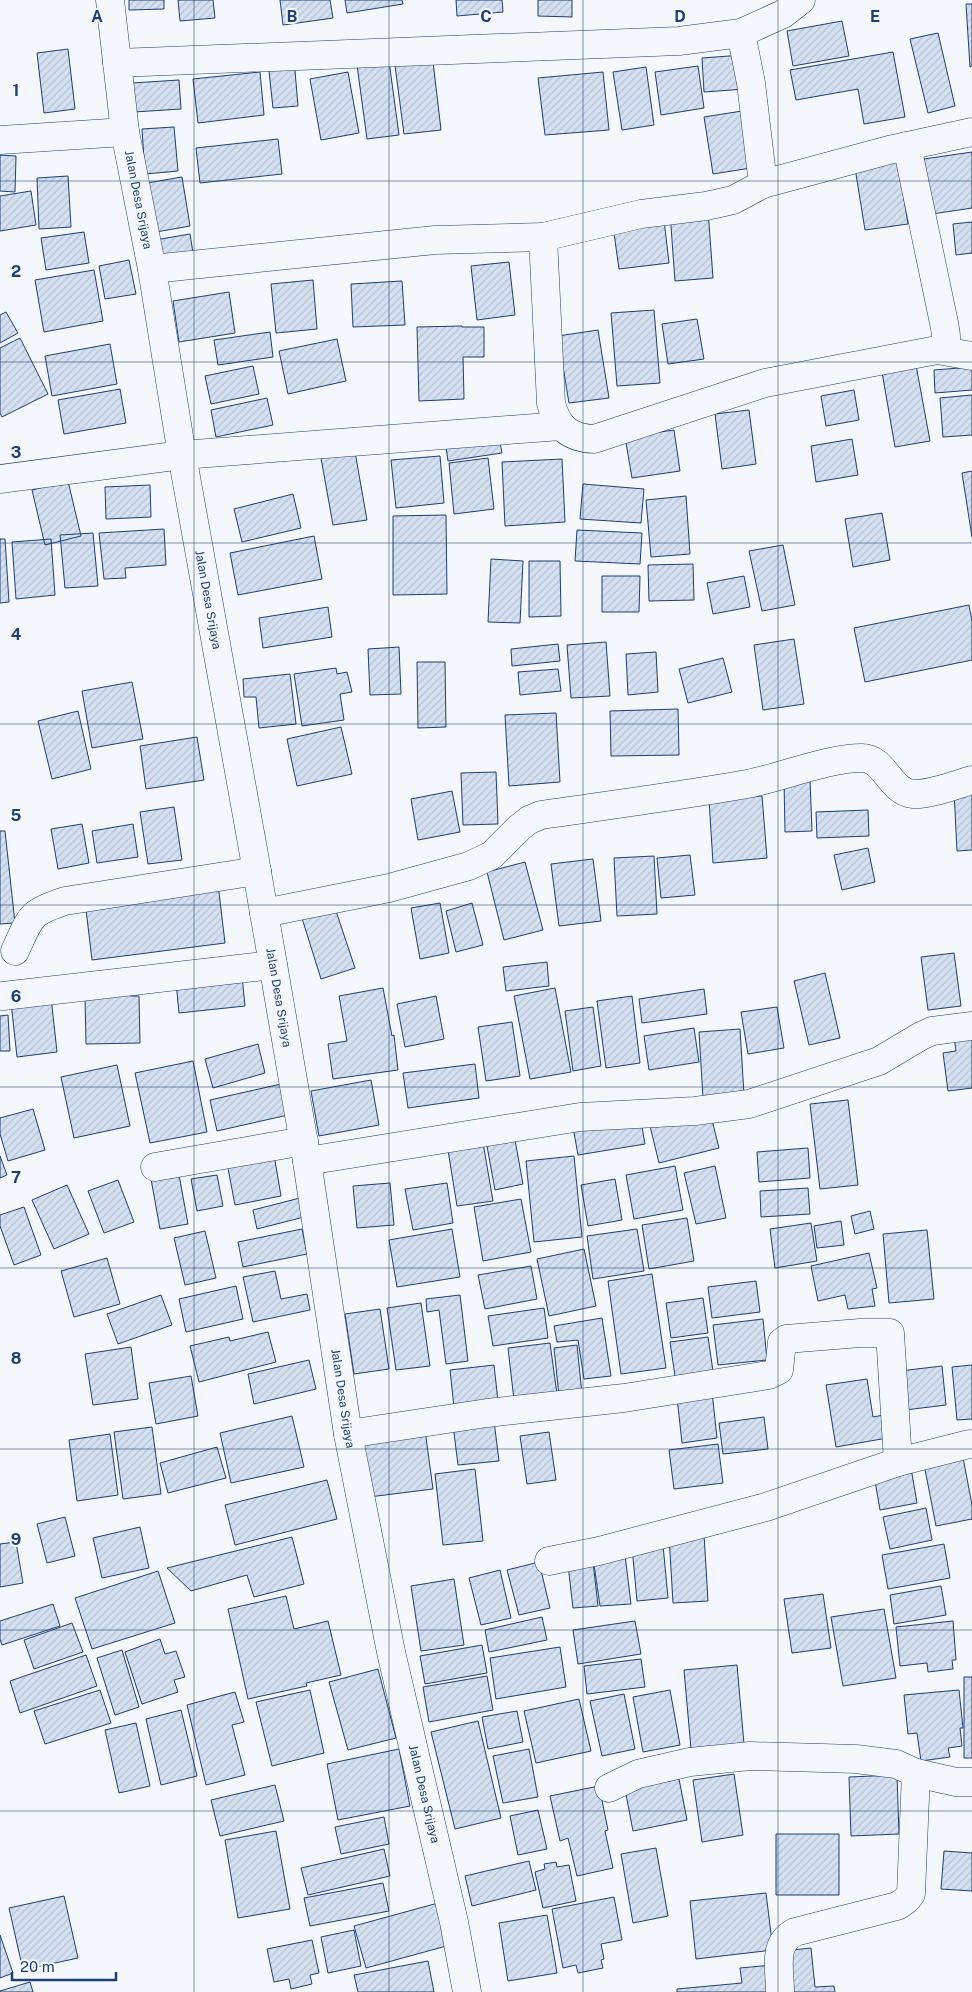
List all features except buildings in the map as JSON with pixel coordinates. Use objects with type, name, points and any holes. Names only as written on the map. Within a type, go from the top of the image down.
[{"type":"street","name":"Jalan Desa Srijaya","points":[[110,0],[125,132],[152,269],[182,455],[306,1151],[348,1434],[391,1652],[454,1922],[467,1992]]},
{"type":"street","points":[[117,63],[655,43],[741,33],[783,14],[801,0]]},
{"type":"street","points":[[741,33],[751,83],[763,184]]},
{"type":"street","points":[[0,140],[125,132]]},
{"type":"street","points":[[152,269],[435,240],[543,237],[642,214],[706,206],[733,200],[763,184],[907,146],[972,132]]},
{"type":"street","points":[[543,237],[551,403],[554,416],[561,426],[572,434],[581,438],[594,439],[765,383],[944,347],[947,342],[907,146]]},
{"type":"street","points":[[936,350],[972,356]]},
{"type":"street","points":[[0,479],[182,455],[561,426]]},
{"type":"street","points":[[264,913],[389,888],[469,866],[492,855],[529,820],[541,815],[749,784],[843,760],[864,758],[878,765],[901,790],[912,794],[972,780]]},
{"type":"street","points":[[16,951],[34,914],[43,908],[65,901],[257,871]]},
{"type":"street","points":[[3,996],[273,965]]},
{"type":"street","points":[[155,1167],[306,1151],[580,1117],[695,1111],[749,1104],[879,1061],[932,1031],[972,1026]]},
{"type":"street","points":[[348,1434],[487,1413],[624,1398],[769,1375],[779,1370],[782,1342],[786,1339],[860,1333],[890,1333],[898,1462]]},
{"type":"street","points":[[549,1561],[599,1551],[766,1507],[898,1462],[969,1444]]},
{"type":"street","points":[[609,1788],[638,1774],[690,1762],[750,1756],[856,1759],[896,1764],[916,1773],[956,1782],[972,1782]]},
{"type":"street","points":[[780,1992],[779,1948],[786,1937],[795,1932],[903,1904],[911,1894],[916,1773]]}]
